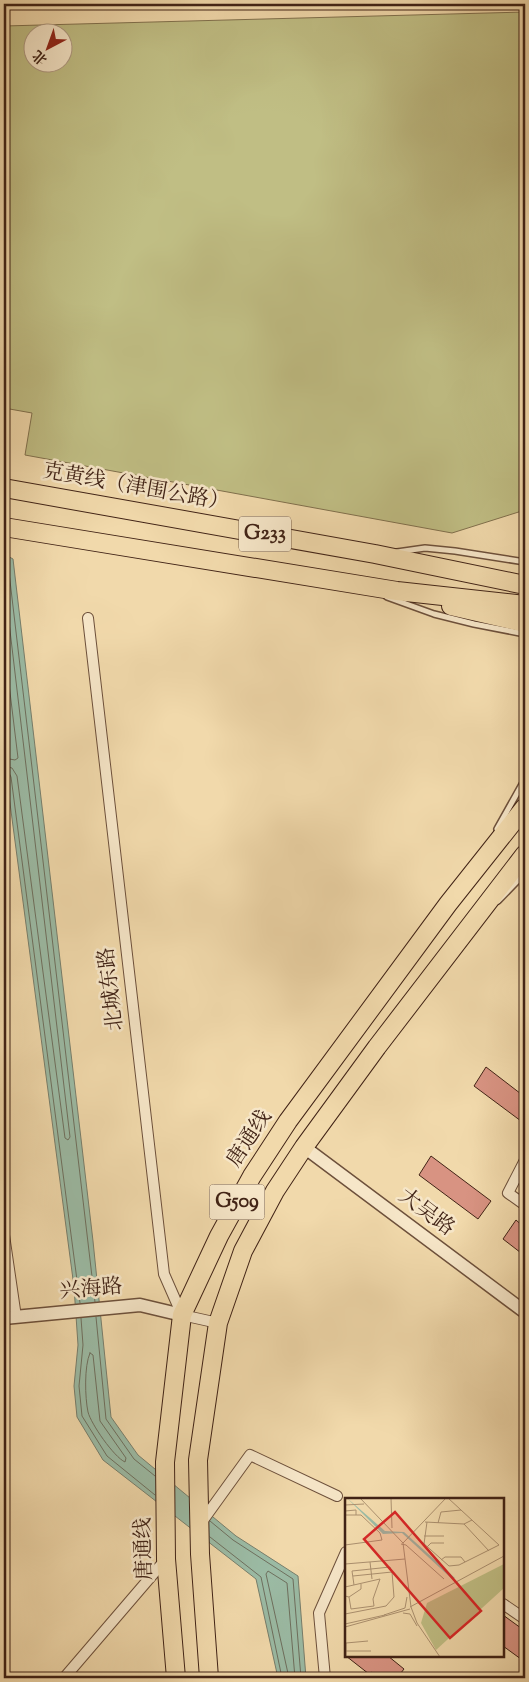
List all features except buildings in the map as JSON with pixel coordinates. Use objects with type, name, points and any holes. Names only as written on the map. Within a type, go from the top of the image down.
[{"type":"highway","name":"克黄线（津围公路）","points":[[4,488],[375,554],[525,585]]},
{"type":"highway","name":"G233","points":[[4,527],[397,591],[525,605]]},
{"type":"highway","name":"G233","points":[[428,565],[492,570],[525,575]]},
{"type":"highway","points":[[397,591],[525,623]]},
{"type":"highway","name":"唐通线","points":[[176,1678],[166,1559],[165,1462],[182,1315],[219,1236],[252,1176],[288,1121],[448,904],[524,808]]},
{"type":"highway","name":"G509","points":[[210,1678],[200,1554],[198,1460],[218,1323],[243,1251],[276,1191],[304,1147],[377,1047],[525,854]]},
{"type":"street","name":"北城东路","points":[[88,618],[164,1274],[182,1315]]},
{"type":"street","name":"大吴路","points":[[304,1147],[525,1312]]},
{"type":"street","points":[[525,1160],[508,1193],[525,1205]]},
{"type":"street","points":[[4,1235],[10,1318]]},
{"type":"street","name":"兴海路","points":[[10,1318],[140,1305],[182,1315]]},
{"type":"street","points":[[182,1315],[218,1323]]},
{"type":"street","points":[[199,1526],[250,1455],[337,1496]]},
{"type":"street","points":[[325,1678],[319,1613],[342,1573],[345,1557]]},
{"type":"street","points":[[64,1678],[166,1559]]},
{"type":"street","points":[[504,1605],[525,1619]]},
{"type":"lane","points":[[375,554],[425,548],[525,562]]},
{"type":"lane","points":[[346,583],[434,614],[525,634]]},
{"type":"lane","points":[[493,835],[525,779]]},
{"type":"lane","points":[[448,904],[468,868]]},
{"type":"lane","points":[[476,917],[504,897],[525,873]]},
{"type":"shaded area","points":[[525,12],[525,510],[452,533],[25,455],[32,413],[4,408],[4,26],[22,26],[22,72],[72,72],[72,24]]},
{"type":"water","points":[[4,554],[13,559],[93,1241],[111,1417],[138,1455],[236,1536],[298,1576],[306,1678],[278,1678],[256,1579],[103,1460],[77,1417],[74,1386],[78,1345],[74,1287],[4,758]]}]
